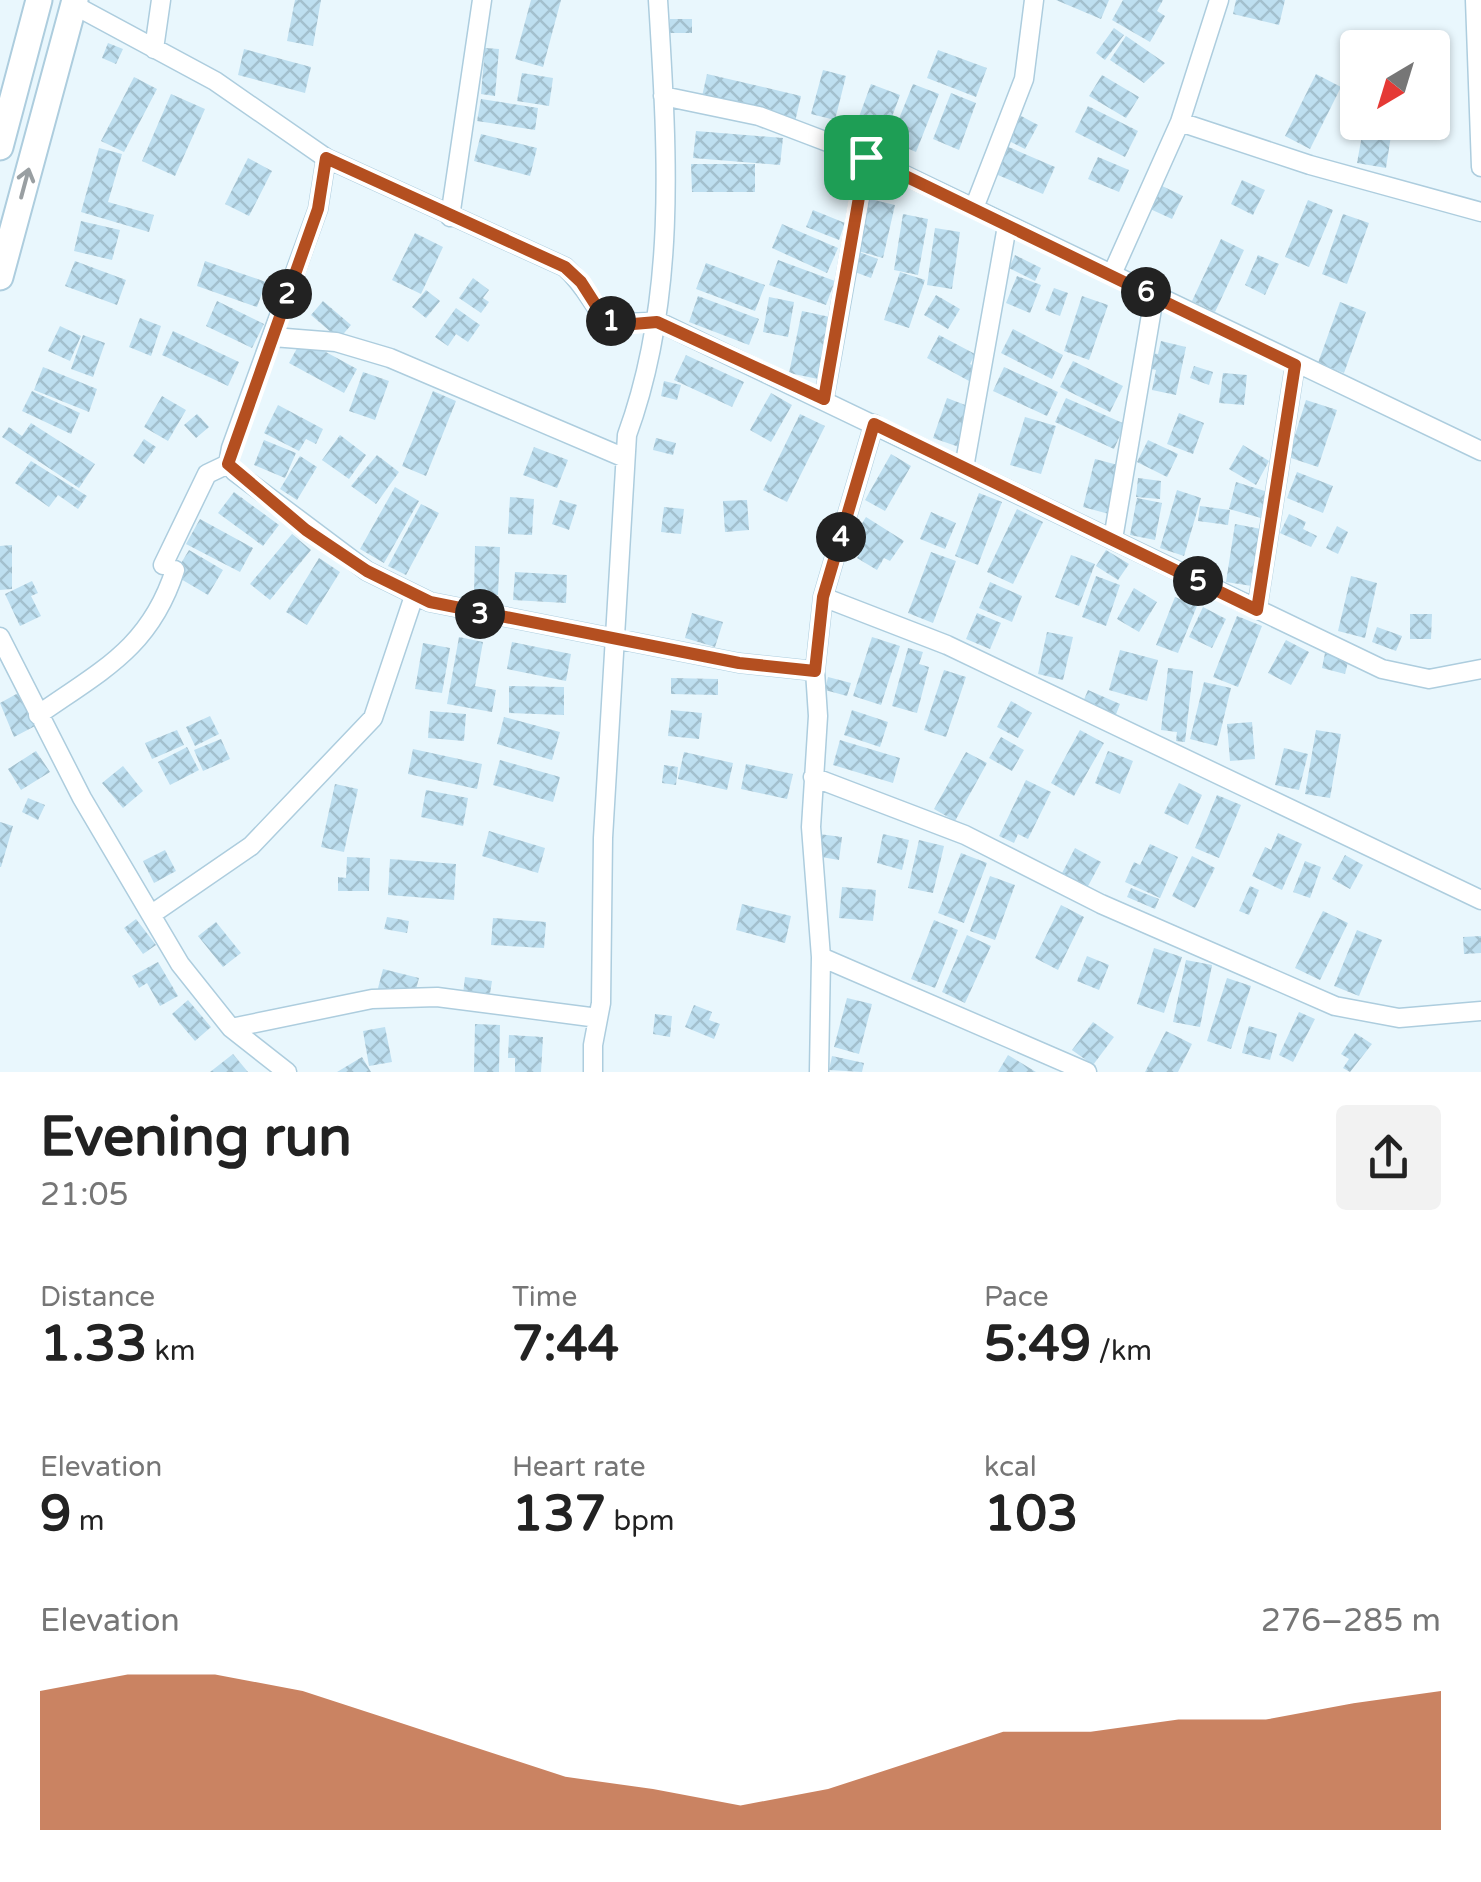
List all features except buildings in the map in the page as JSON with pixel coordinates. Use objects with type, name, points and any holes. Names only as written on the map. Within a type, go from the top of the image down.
[{"type":"highway","points":[[0,146],[39,0]]},
{"type":"highway","points":[[0,277],[74,3]]},
{"type":"street","points":[[154,48],[162,0]]},
{"type":"street","points":[[450,216],[482,0]]},
{"type":"street","points":[[593,1072],[626,435],[642,392],[657,322],[666,226],[658,0]]},
{"type":"street","points":[[974,208],[1024,79],[1034,0]]},
{"type":"street","points":[[1112,274],[1180,122],[1220,0]]},
{"type":"street","points":[[1476,0],[1481,167]]},
{"type":"street","points":[[74,3],[215,81],[326,158],[565,267],[581,282],[604,318],[621,325],[657,322],[1382,669],[1429,679],[1481,669]]},
{"type":"street","points":[[663,96],[759,116],[866,157],[1481,451]]},
{"type":"street","points":[[1180,122],[1310,166],[1481,212]]},
{"type":"street","points":[[824,399],[866,157]]},
{"type":"street","points":[[38,716],[122,657],[162,610],[169,567],[207,474],[228,464],[318,209],[326,158]]},
{"type":"street","points":[[964,468],[1007,226]]},
{"type":"street","points":[[1113,540],[1154,297]]},
{"type":"street","points":[[273,337],[336,342],[390,358],[625,458]]},
{"type":"street","points":[[1257,610],[1295,365]]},
{"type":"street","points":[[819,1072],[821,957],[810,827],[818,716],[815,671],[823,597],[874,424]]},
{"type":"street","points":[[228,464],[306,530],[414,596],[486,616],[739,663],[815,671]]},
{"type":"street","points":[[152,914],[251,846],[373,718],[414,596]]},
{"type":"street","points":[[823,597],[947,645],[1481,900]]},
{"type":"street","points":[[0,637],[38,716],[203,997],[231,1028],[286,1072]]},
{"type":"street","points":[[814,776],[965,835],[1101,904],[1336,1006],[1399,1018],[1481,1011]]},
{"type":"street","points":[[821,957],[1086,1072]]},
{"type":"street","points":[[231,1028],[388,998],[437,998],[598,1018]]},
{"type":"route","points":[[866,157],[1295,365],[1257,610],[874,424],[823,597],[815,671],[739,663],[536,626],[430,602],[367,571],[306,530],[228,464],[318,209],[326,158],[565,267],[581,282],[604,318],[621,325],[657,322],[824,399],[866,157]]}]
